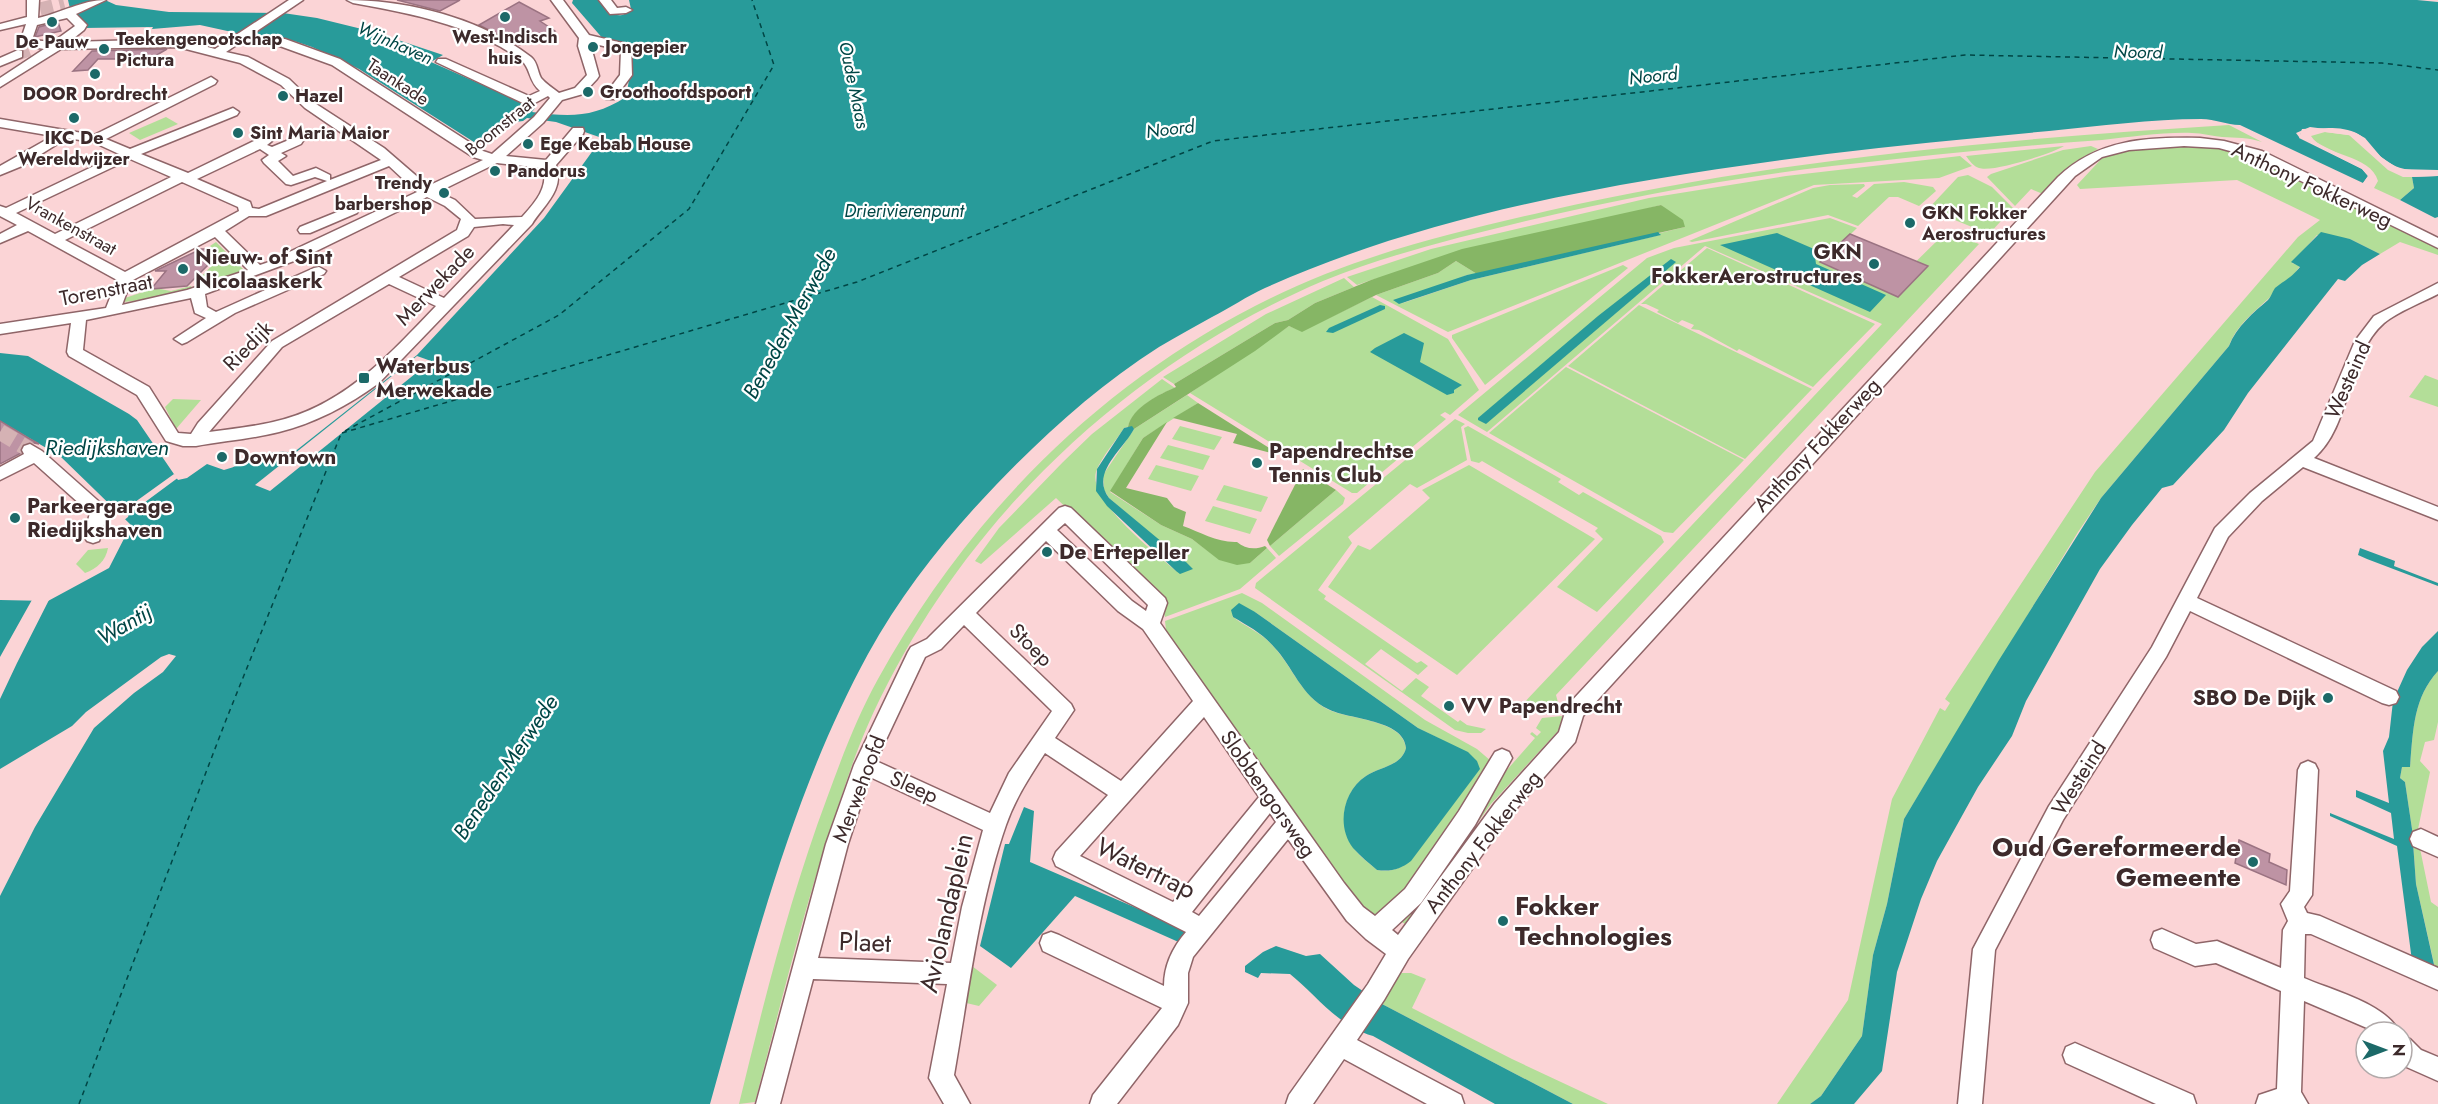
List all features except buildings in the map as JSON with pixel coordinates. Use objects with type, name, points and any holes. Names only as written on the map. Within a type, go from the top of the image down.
[{"type":"street","points":[[0,27],[34,13],[100,0]]},
{"type":"street","points":[[218,52],[243,38],[297,0]]},
{"type":"street","points":[[353,0],[389,3],[495,38],[530,62],[533,76],[539,84],[553,94]]},
{"type":"street","points":[[605,0],[614,12],[626,10]]},
{"type":"street","points":[[442,62],[529,100],[579,91],[593,78],[585,42],[566,1]]},
{"type":"street","points":[[0,82],[57,46],[80,28],[81,26],[67,8]]},
{"type":"street","points":[[28,50],[26,42],[34,13]]},
{"type":"street","points":[[0,62],[28,50],[57,46],[165,42],[218,52],[244,60],[285,82],[309,105],[379,151],[426,192],[450,203],[472,224],[503,220],[527,221]]},
{"type":"street","name":"Taankade","points":[[281,42],[336,62],[473,151],[492,160]]},
{"type":"street","points":[[585,42],[627,48],[626,75],[610,96]]},
{"type":"street","points":[[96,139],[211,81]]},
{"type":"street","name":"Boomstraat","points":[[426,192],[469,174],[492,160],[555,104],[553,94]]},
{"type":"street","points":[[3,211],[132,153],[233,112]]},
{"type":"street","points":[[0,123],[96,139],[245,205],[246,212]]},
{"type":"street","points":[[492,160],[540,162],[549,165],[578,132]]},
{"type":"street","points":[[4,169],[65,134]]},
{"type":"street","points":[[56,239],[185,177],[296,141]]},
{"type":"street","name":"Anthony Fokkerweg","points":[[1298,1104],[1376,992],[1400,951],[1502,810],[1568,736],[1574,712],[2027,218],[2087,160],[2105,151],[2128,147],[2197,142],[2225,144],[2257,154],[2438,244]]},
{"type":"street","points":[[269,149],[269,160],[291,181],[316,172],[339,192]]},
{"type":"street","points":[[321,243],[299,226],[339,192],[390,161]]},
{"type":"street","name":"Merwekade","points":[[196,441],[277,427],[318,412],[362,388],[395,358],[538,208],[550,187],[552,171],[549,165]]},
{"type":"street","points":[[125,278],[246,212],[261,213],[339,192]]},
{"type":"street","name":"Torenstraat","points":[[0,329],[79,317],[197,291],[256,271],[321,243],[426,192]]},
{"type":"street","name":"Vrankenstraat","points":[[3,211],[125,278],[112,310]]},
{"type":"street","name":"Riedijk","points":[[196,441],[205,425],[277,344],[463,233],[472,224]]},
{"type":"street","points":[[0,239],[28,225]]},
{"type":"street","points":[[216,230],[256,271]]},
{"type":"street","points":[[182,339],[231,310],[319,271]]},
{"type":"street","points":[[386,277],[444,304]]},
{"type":"street","name":"Westeind","points":[[1970,1104],[1984,949],[2061,804],[2159,652],[2221,533],[2256,497],[2320,444],[2360,344],[2379,320],[2438,288]]},
{"type":"street","points":[[197,291],[200,310],[218,318]]},
{"type":"street","points":[[79,317],[75,352],[143,391],[172,437],[196,441]]},
{"type":"street","name":"Torenstraat","points":[[0,340],[18,336],[25,326]]},
{"type":"street","points":[[0,474],[33,452],[99,511],[93,536]]},
{"type":"street","points":[[2303,460],[2438,514]]},
{"type":"street","points":[[1046,530],[1065,512],[1158,603],[1150,624]]},
{"type":"street","name":"Slobbengorsweg","points":[[1046,530],[1125,606],[1150,624],[1355,915],[1400,951]]},
{"type":"street","name":"Merwehoofd","points":[[768,1104],[837,844],[864,765],[918,652],[934,644],[1046,530]]},
{"type":"street","points":[[2186,601],[2390,697]]},
{"type":"street","name":"Stoep","points":[[964,614],[1064,710]]},
{"type":"street","points":[[1043,741],[1121,793],[1204,703]]},
{"type":"street","name":"Aviolandaplein","points":[[958,1104],[941,1078],[973,907],[995,825],[1016,779],[1064,710]]},
{"type":"street","points":[[1374,932],[1413,896],[1467,818],[1502,758]]},
{"type":"street","name":"Sleep","points":[[864,765],[995,825]]},
{"type":"street","points":[[2300,924],[2292,904],[2301,895],[2308,770]]},
{"type":"street","name":"Watertrap","points":[[1121,793],[1064,860],[1177,914],[1200,933]]},
{"type":"street","points":[[1177,914],[1271,797]]},
{"type":"street","points":[[1102,1104],[1170,1017],[1176,1003],[1176,973],[1184,951],[1288,823]]},
{"type":"street","points":[[2284,1102],[2294,930],[2300,924],[2312,923],[2438,979]]},
{"type":"street","points":[[2163,940],[2195,955],[2217,952],[2375,1020]]},
{"type":"street","points":[[1051,943],[1176,1003]]},
{"type":"street","name":"Plaet","points":[[803,968],[960,974]]},
{"type":"street","points":[[1344,1038],[1452,1104]]},
{"type":"street","points":[[2075,1055],[2184,1104]]},
{"type":"street","points":[[2414,1059],[2438,1069]]},
{"type":"green space","points":[[166,117],[178,124],[140,140],[129,133]]},
{"type":"green space","points":[[2229,125],[2262,142],[2247,138],[2181,133],[1967,151],[1755,176],[1564,212],[1423,247],[1348,271],[1250,316],[1180,359],[1114,407],[1053,461],[997,521],[947,585],[904,654],[867,727],[830,831],[809,898],[755,1102],[739,1104],[789,911],[844,752],[878,679],[913,621],[951,565],[993,513],[1038,464],[1087,419],[1140,377],[1196,340],[1290,289],[1361,261],[1472,229],[1631,193],[1801,165],[1886,154],[2057,137]]},
{"type":"green space","points":[[2325,132],[2349,135],[2388,170],[2403,177],[2412,177],[2414,188],[2400,200],[2374,188],[2378,181],[2374,172],[2366,165],[2326,148],[2311,136]]},
{"type":"green space","points":[[2064,146],[2049,153],[1997,168],[1979,168],[1966,156]]},
{"type":"green space","points":[[2091,146],[2098,149],[2075,162],[2043,194],[2031,189],[2015,206],[1987,177],[2063,150]]},
{"type":"green space","points":[[2193,146],[2226,148],[2247,154],[2306,183],[2321,198],[2351,204],[2438,247],[2438,255],[2400,242],[2380,254],[2350,239],[2317,235],[2292,263],[2300,266],[2290,280],[2283,284],[2239,328],[2229,346],[2101,498],[2078,532],[1904,819],[1887,904],[1873,955],[1862,1036],[1821,1096],[1810,1104],[1777,1104],[1848,1000],[1892,799],[1940,708],[1945,711],[1950,703],[1945,699],[2095,472],[2298,237],[2320,220],[2237,180],[2080,189],[2077,185],[2105,155],[2121,151]]},
{"type":"green space","points":[[1960,156],[1972,166],[1939,178],[1814,185],[1448,332],[1376,295],[1438,273],[1456,261],[1477,274],[1467,275],[1400,304],[1471,280],[1685,227],[1661,205],[1357,285],[1347,277],[1431,249],[1649,198],[1786,176]]},
{"type":"green space","points":[[1968,175],[1992,187],[2013,208],[1989,234],[1928,209],[1958,177]]},
{"type":"green space","points":[[1904,182],[1933,187],[1936,191],[1919,206],[1898,197],[1889,197],[1858,226],[1828,215],[1689,241],[1813,188],[1864,184],[1865,186],[1852,196],[1857,198],[1874,184]]},
{"type":"green space","points":[[1661,205],[1683,220],[1685,227],[1477,274],[1456,261],[1438,273],[1376,295],[1302,332],[1289,326],[1255,351],[1134,429],[1128,427],[1141,407],[1176,387],[1174,384],[1275,323],[1288,320],[1315,303],[1371,280],[1462,249]]},
{"type":"green space","points":[[1830,218],[1857,228],[1821,263],[1886,291],[1944,234],[1952,233],[1979,244],[1556,695],[1560,710],[1521,714],[1519,708],[1882,324],[1705,246],[1487,432],[1458,415],[1647,258],[1674,248]]},
{"type":"green space","points":[[216,242],[244,270],[198,287],[197,281],[220,257],[210,246]]},
{"type":"green space","points":[[1707,248],[1875,324],[1813,387],[1739,349],[1737,351],[1699,330],[1691,329],[1694,325],[1682,320],[1678,323],[1657,312],[1659,310],[1641,304]]},
{"type":"green space","points":[[1623,265],[1628,268],[1485,385],[1452,338],[1452,335]]},
{"type":"green space","points":[[1344,278],[1354,287],[1315,303],[1288,320],[1275,323],[1174,384],[1163,377],[1266,314]]},
{"type":"green space","points":[[191,286],[192,288],[124,302],[125,298],[155,288],[171,291]]},
{"type":"green space","points":[[1372,297],[1448,339],[1479,390],[1450,415],[1445,412],[1440,415],[1446,419],[1357,493],[1352,493],[1190,393],[1289,326],[1302,331]]},
{"type":"green space","points":[[1639,305],[1812,389],[1745,459],[1568,366]]},
{"type":"green space","points":[[1566,367],[1744,460],[1673,533],[1664,532],[1489,433]]},
{"type":"green space","points":[[2425,375],[2438,380],[2438,407],[2409,397]]},
{"type":"green space","points":[[1162,379],[1175,388],[1140,408],[1098,466],[1096,484],[1102,497],[1126,526],[1176,571],[1192,569],[1109,498],[1104,490],[1103,475],[1134,429],[1187,395],[1198,403],[1143,438],[1110,492],[1161,525],[1192,539],[1220,560],[1250,563],[1267,548],[1276,558],[1240,589],[1165,617],[1161,599],[1056,498],[981,564],[975,561],[999,528],[1063,462],[1092,434]]},
{"type":"green space","points":[[173,399],[201,400],[176,429],[165,407]]},
{"type":"green space","points":[[1198,403],[1274,451],[1271,453],[1233,443],[1237,434],[1173,418]]},
{"type":"green space","points":[[1455,419],[1465,424],[1461,427],[1467,460],[1417,488],[1410,484],[1348,537],[1352,543],[1318,590],[1326,596],[1324,599],[1417,663],[1421,661],[1428,666],[1418,675],[1381,649],[1365,664],[1402,691],[1416,678],[1429,687],[1421,696],[1458,722],[1460,720],[1467,725],[1486,729],[1481,733],[1455,730],[1255,588],[1256,583]]},
{"type":"green space","points":[[1167,422],[1126,488],[1167,498],[1174,507],[1186,512],[1183,526],[1216,539],[1237,542],[1247,547],[1265,546],[1267,548],[1250,563],[1237,565],[1219,560],[1192,539],[1161,525],[1110,491],[1143,438]]},
{"type":"green space","points":[[1180,426],[1222,437],[1214,450],[1172,439]]},
{"type":"green space","points":[[1468,426],[1561,479],[1558,482],[1579,495],[1583,492],[1661,536],[1664,542],[1597,612],[1557,587],[1603,539],[1595,531],[1598,528],[1482,461],[1479,463],[1471,461],[1464,428]]},
{"type":"green space","points":[[1168,445],[1210,456],[1203,470],[1160,458]]},
{"type":"green space","points":[[1156,465],[1199,476],[1191,491],[1148,479]]},
{"type":"green space","points":[[1469,465],[1595,539],[1457,675],[1328,587],[1358,545],[1370,550],[1430,498],[1422,490]]},
{"type":"green space","points":[[1303,469],[1336,490],[1270,546],[1267,540]]},
{"type":"green space","points":[[1224,485],[1268,497],[1261,512],[1216,500]]},
{"type":"green space","points":[[1336,490],[1345,498],[1343,504],[1279,556],[1270,546]]},
{"type":"green space","points":[[1213,506],[1257,519],[1250,534],[1205,521]]},
{"type":"green space","points":[[108,548],[103,560],[85,573],[76,564],[88,550]]},
{"type":"green space","points":[[1242,593],[1262,603],[1425,720],[1477,749],[1491,761],[1487,774],[1393,907],[1369,917],[1161,633],[1166,630],[1165,621]],"holes":[[[1255,612],[1418,728],[1438,738],[1416,852],[1409,862],[1400,868],[1389,871],[1377,870],[1358,853],[1348,839],[1345,829],[1345,809],[1352,790],[1358,782],[1400,759],[1406,748],[1403,738],[1385,726],[1337,713],[1318,703],[1303,688],[1280,654],[1268,641],[1232,616]]]},
{"type":"green space","points":[[2438,671],[2438,722],[2434,740],[2425,742],[2420,761],[2430,772],[2417,834],[2431,902],[2438,907],[2438,969],[2435,968],[2416,884],[2412,829],[2405,782],[2400,778],[2402,767],[2410,767],[2419,704],[2430,681]]},
{"type":"green space","points":[[1562,716],[1563,721],[1559,730],[1491,804],[1405,924],[1396,918],[1418,899],[1506,771],[1535,738],[1530,734],[1532,732],[1537,736],[1541,732],[1536,728],[1542,718]]},
{"type":"green space","points":[[968,963],[997,985],[979,1006],[962,1002]]},
{"type":"green space","points":[[1400,973],[1411,973],[1426,979],[1412,1008],[1512,1059],[1608,1104],[1573,1104],[1382,1004]]},
{"type":"water","points":[[68,0],[105,0],[116,5],[169,12],[283,13],[317,18],[374,32],[443,55],[431,62],[535,108],[532,112],[570,115],[603,109],[626,97],[633,57],[633,46],[604,40],[572,3],[573,0],[599,0],[614,14],[622,15],[631,9],[629,0],[2417,0],[2438,2],[2438,170],[2403,169],[2389,163],[2352,131],[2330,128],[2302,129],[2299,138],[2362,169],[2368,176],[2363,183],[2240,125],[2201,119],[2144,121],[1827,154],[1613,186],[1470,218],[1331,261],[1265,288],[1159,347],[1115,377],[1053,429],[996,485],[960,524],[911,587],[868,654],[817,762],[776,874],[710,1104],[0,1104],[0,896],[35,827],[94,728],[134,693],[163,672],[176,656],[169,654],[161,657],[86,712],[72,726],[0,769],[0,600],[48,601],[109,568],[131,525],[60,456],[0,421],[0,353],[28,356],[129,414],[137,420],[178,480],[187,478],[207,464],[224,470],[274,452],[293,453],[417,355],[544,218],[602,138],[556,122],[527,118],[523,121],[507,123],[477,144],[359,69],[312,47],[294,41],[241,34],[200,25],[152,29],[153,27],[83,28],[87,25],[71,13]]},
{"type":"water","points":[[2438,176],[2438,217],[2435,218],[2400,200],[2414,188],[2412,177]]},
{"type":"water","points":[[1658,232],[1661,235],[1471,280],[1399,304],[1393,300],[1467,275]]},
{"type":"water","points":[[2321,232],[2350,239],[2380,254],[2362,265],[2345,281],[2338,279],[2248,393],[2224,430],[2173,485],[2162,488],[2100,569],[2026,701],[2012,736],[1978,787],[1937,861],[1921,899],[1897,972],[1882,1071],[1854,1104],[1810,1104],[1821,1096],[1862,1036],[1873,955],[1887,904],[1904,819],[1999,660],[2101,498],[2229,346],[2241,326],[2268,300],[2275,288],[2300,267],[2291,262]]},
{"type":"water","points":[[1777,233],[1814,249],[1816,264],[1886,295],[1870,312],[1720,245]]},
{"type":"water","points":[[1671,259],[1676,262],[1486,424],[1478,420],[1598,316]]},
{"type":"water","points":[[1380,305],[1385,306],[1385,309],[1333,333],[1326,332],[1329,328]]},
{"type":"water","points":[[1404,333],[1424,343],[1420,362],[1462,385],[1454,390],[1454,393],[1447,395],[1370,352]]},
{"type":"water","points":[[1132,426],[1134,429],[1106,471],[1103,480],[1104,489],[1109,498],[1193,569],[1180,574],[1107,506],[1096,491],[1097,469],[1124,428]]},
{"type":"water","points":[[2360,548],[2395,561],[2394,566],[2438,583],[2438,586],[2358,555]]},
{"type":"water","points":[[1239,603],[1418,728],[1468,752],[1477,761],[1480,769],[1407,864],[1387,871],[1377,870],[1353,848],[1345,830],[1344,820],[1344,809],[1352,790],[1366,776],[1400,759],[1406,748],[1403,738],[1386,726],[1328,709],[1311,697],[1269,642],[1255,630],[1233,617],[1231,610]]},
{"type":"water","points":[[2438,631],[2438,671],[2430,681],[2419,704],[2410,767],[2402,767],[2400,778],[2405,782],[2412,829],[2416,884],[2435,969],[2412,961],[2397,846],[2330,816],[2330,813],[2394,839],[2391,813],[2356,797],[2356,790],[2389,803],[2383,751],[2389,737],[2393,701],[2407,670],[2422,647]]},
{"type":"water","points":[[1024,807],[1034,811],[1030,862],[1192,932],[1183,944],[1075,896],[1011,968],[980,946],[1005,844],[1009,844]]},
{"type":"water","points":[[1276,946],[1306,956],[1320,954],[1354,985],[1382,1004],[1573,1104],[1495,1104],[1349,1025],[1338,1018],[1290,974],[1261,973],[1258,978],[1245,972],[1245,966],[1263,952]]},
{"type":"pier","points":[[2310,127],[2356,133],[2365,138],[2381,157],[2399,169],[2438,170],[2438,176],[2409,177],[2411,174],[2398,172],[2379,159],[2362,140],[2355,136],[2310,130],[2300,134],[2364,167],[2371,176],[2366,184],[2363,183],[2368,176],[2362,169],[2299,137],[2296,133]]},
{"type":"pier","points":[[417,356],[431,361],[270,491],[255,485]]},
{"type":"pier","points":[[174,474],[179,477],[123,521],[117,515]]},
{"type":"pier","points":[[51,596],[0,699],[0,657],[33,598]]},
{"type":"ferry route","points":[[345,431],[559,315],[689,209],[774,65],[752,0]]},
{"type":"ferry route","points":[[342,433],[857,282],[1213,141],[1965,55],[2382,63],[2438,70]]},
{"type":"ferry route","points":[[79,1104],[226,720],[341,434]]},
{"type":"tunnel","points":[[40,9],[64,3]]},
{"type":"tunnel","points":[[18,54],[29,50]]},
{"type":"tunnel","points":[[0,432],[30,450]]},
{"type":"place","name":"West-Indisch huis","points":[[505,17]]},
{"type":"place","name":"De Pauw","points":[[52,22]]},
{"type":"place","name":"Jongepier","points":[[593,47]]},
{"type":"place","name":"Teekengenootschap Pictura","points":[[104,49]]},
{"type":"place","name":"DOOR Dordrecht","points":[[95,74]]},
{"type":"place","name":"Groothoofdspoort","points":[[588,92]]},
{"type":"place","name":"Hazel","points":[[283,96]]},
{"type":"place","name":"IKC De Wereldwijzer","points":[[74,118]]},
{"type":"place","name":"Sint Maria Maior","points":[[238,133]]},
{"type":"place","name":"Ege Kebab House","points":[[528,144]]},
{"type":"place","name":"Pandorus","points":[[495,171]]},
{"type":"place","name":"Trendy barbershop","points":[[444,193]]},
{"type":"place","name":"GKN Fokker Aerostructures","points":[[1910,223]]},
{"type":"place","name":"GKN FokkerAerostructures","points":[[1874,264]]},
{"type":"place","name":"Nieuw- of Sint Nicolaaskerk","points":[[183,269]]},
{"type":"place","name":"Waterbus Merwekade","points":[[364,378]]},
{"type":"place","name":"Downtown","points":[[222,457]]},
{"type":"place","name":"Papendrechtse Tennis Club","points":[[1257,463]]},
{"type":"place","name":"Parkeergarage Riedijkshaven","points":[[15,518]]},
{"type":"place","name":"De Ertepeller","points":[[1047,552]]},
{"type":"place","name":"SBO De Dijk","points":[[2328,698]]},
{"type":"place","name":"VV Papendrecht","points":[[1449,706]]},
{"type":"place","name":"Oud Gereformeerde Gemeente","points":[[2253,862]]},
{"type":"place","name":"Fokker Technologies","points":[[1503,921]]},
{"type":"water label","name":"Wijnhaven","points":[[395,43]]},
{"type":"water label","name":"Noord","points":[[2138,52]]},
{"type":"water label","name":"Noord","points":[[1653,76]]},
{"type":"water label","name":"Oude Maas","points":[[854,85]]},
{"type":"water label","name":"Noord","points":[[1170,129]]},
{"type":"water label","name":"Drierivierenpunt","points":[[904,211]]},
{"type":"water label","name":"Beneden-Merwede","points":[[789,323]]},
{"type":"water label","name":"Riedijkshaven","points":[[107,447]]},
{"type":"water label","name":"Wantij","points":[[124,624]]},
{"type":"water label","name":"Beneden-Merwede","points":[[505,767]]}]
